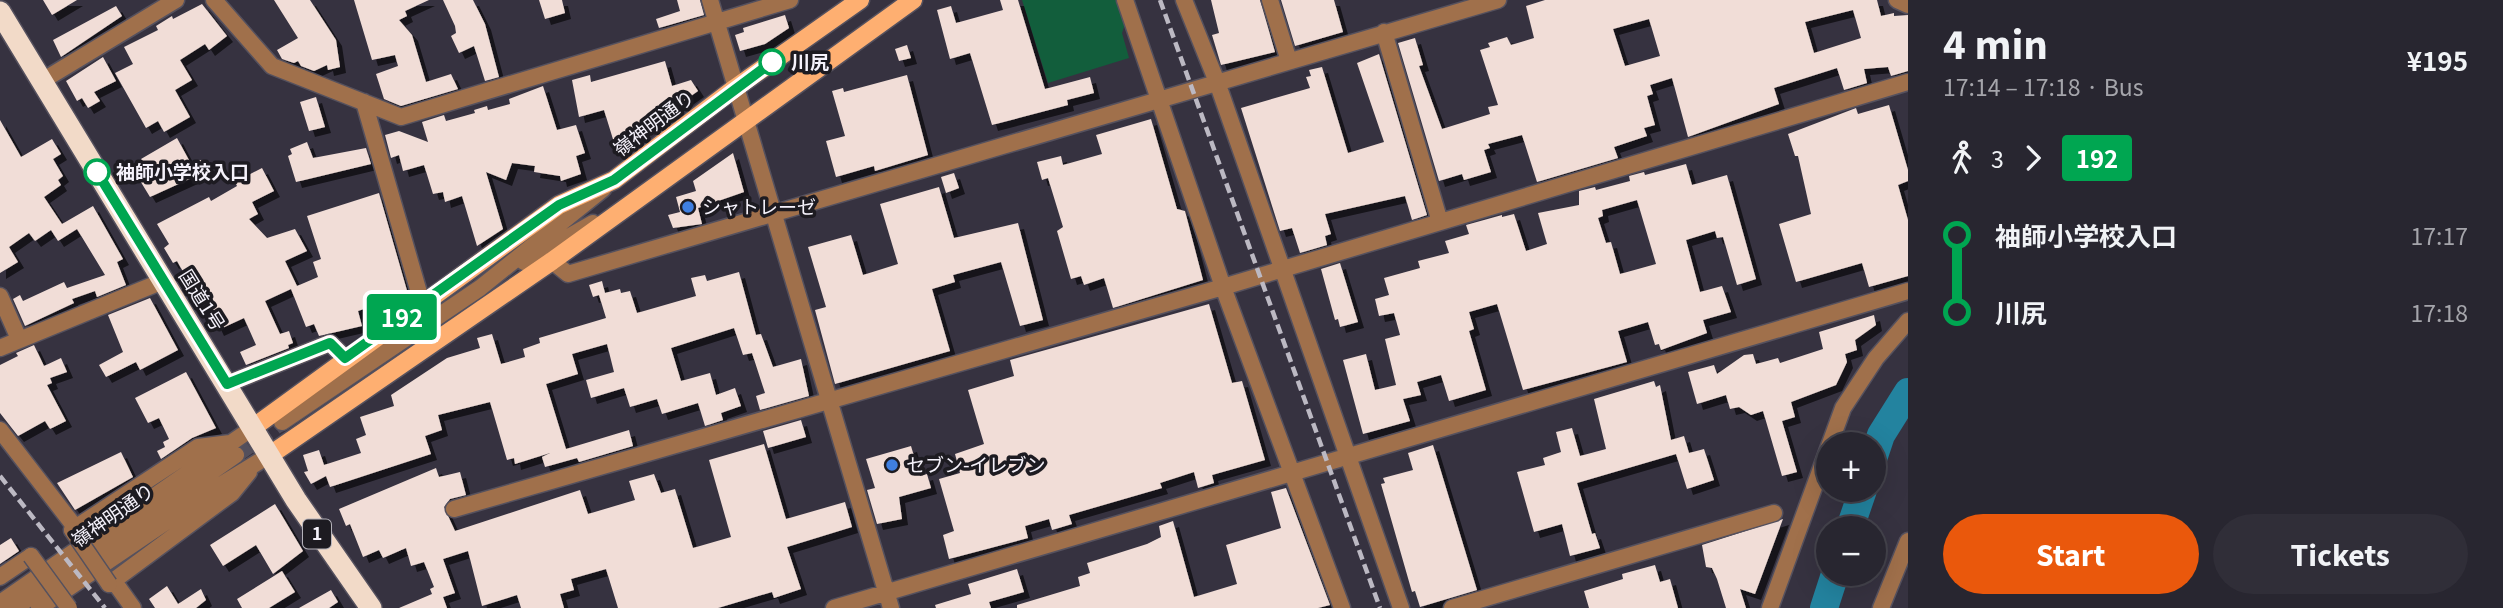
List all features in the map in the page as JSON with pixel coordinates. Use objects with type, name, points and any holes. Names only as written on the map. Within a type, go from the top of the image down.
[{"type":"highway","name":"国道1号","points":[[0,12],[254,427],[262,461],[370,608]]},
{"type":"main road","name":"嶺神明通り","points":[[614,180],[735,88],[860,0]]},
{"type":"main road","name":"嶺神明通り","points":[[632,201],[913,0]]},
{"type":"main road","points":[[254,427],[345,358],[559,205],[614,180]]},
{"type":"main road","points":[[262,461],[552,261],[632,201]]},
{"type":"street","points":[[42,81],[176,0]]},
{"type":"street","points":[[214,0],[272,66],[401,117],[790,0]]},
{"type":"street","points":[[710,0],[891,608]]},
{"type":"street","points":[[1125,0],[1223,287],[1342,608]]},
{"type":"street","points":[[1184,0],[1217,82],[1401,608]]},
{"type":"street","points":[[1270,0],[1289,61]]},
{"type":"street","points":[[552,261],[568,274],[1497,0]]},
{"type":"street","points":[[1897,0],[1908,5]]},
{"type":"street","points":[[1384,32],[1440,222]]},
{"type":"street","points":[[454,509],[1223,287],[1282,267],[1908,82]]},
{"type":"street","points":[[364,102],[422,303]]},
{"type":"street","name":"嶺神明通り","points":[[480,288],[614,180]]},
{"type":"street","name":"嶺神明通り","points":[[282,422],[480,288],[632,201]]},
{"type":"street","points":[[0,348],[163,281]]},
{"type":"street","points":[[834,608],[1908,291]]},
{"type":"street","points":[[0,296],[19,339]]},
{"type":"street","points":[[1770,608],[1843,408],[1876,358],[1908,321]]},
{"type":"street","points":[[227,384],[330,343],[345,358]]},
{"type":"street","points":[[0,603],[235,448],[254,427]]},
{"type":"street","points":[[0,430],[133,608]]},
{"type":"street","points":[[73,528],[198,447],[235,448]]},
{"type":"street","name":"嶺神明通り","points":[[15,608],[235,448]]},
{"type":"street","points":[[111,582],[232,493],[262,461]]},
{"type":"street","points":[[38,608],[222,484],[262,461]]},
{"type":"street","points":[[1452,608],[1774,513]]},
{"type":"street","points":[[1881,608],[1908,541]]},
{"type":"street","points":[[0,578],[31,555],[69,608]]},
{"type":"green space","points":[[1022,0],[1120,0],[1127,18],[1122,33],[1129,58],[1048,83]]},
{"type":"building","points":[[43,0],[77,0],[52,15]]},
{"type":"building","points":[[274,0],[310,0],[336,40],[340,67],[328,70],[327,65],[314,71],[301,66],[298,61],[294,63],[282,59],[277,50],[298,38]]},
{"type":"building","points":[[354,0],[429,0],[405,11],[407,16],[399,20],[412,35],[426,82],[451,74],[458,89],[401,106],[384,99],[376,74],[398,66],[395,55],[372,60]]},
{"type":"building","points":[[443,0],[473,0],[485,24],[499,77],[485,81],[474,46],[459,53],[451,36],[456,33],[455,26]]},
{"type":"building","points":[[539,0],[562,0],[565,13],[545,19]]},
{"type":"building","points":[[677,0],[700,0],[704,15],[659,28],[656,19],[680,11]]},
{"type":"building","points":[[1000,0],[1018,0],[1045,89],[1090,77],[1094,93],[1067,100],[1068,105],[992,125],[970,53],[950,59],[937,10],[951,6],[956,23],[1003,10]]},
{"type":"building","points":[[1211,0],[1260,0],[1275,52],[1221,65],[1212,35],[1219,33]]},
{"type":"building","points":[[1281,0],[1334,0],[1343,32],[1295,46]]},
{"type":"building","points":[[1545,0],[1877,0],[1881,16],[1894,13],[1894,16],[1908,15],[1908,71],[1891,76],[1888,67],[1864,69],[1867,83],[1844,90],[1837,68],[1774,88],[1779,104],[1688,137],[1672,78],[1650,85],[1653,94],[1647,96],[1655,125],[1644,128],[1647,136],[1614,147],[1618,158],[1537,182],[1522,135],[1488,144],[1490,148],[1484,150],[1491,172],[1464,180],[1462,174],[1439,181],[1398,43],[1415,38],[1423,65],[1419,66],[1442,129],[1490,114],[1488,107],[1498,105],[1480,50],[1490,47],[1488,43],[1507,37],[1511,45],[1534,38],[1526,6]],"holes":[[[1853,10],[1861,38],[1814,53],[1805,22]],[[1649,19],[1660,56],[1625,66],[1613,29]]]},
{"type":"building","points":[[202,4],[227,36],[209,50],[205,44],[180,60],[192,80],[175,90],[190,117],[164,132],[158,121],[146,128],[115,73],[133,64],[124,47],[158,30],[156,26],[172,16],[173,19]]},
{"type":"building","points":[[116,6],[122,16],[61,57],[53,40]]},
{"type":"building","points":[[785,15],[789,28],[765,44],[740,51],[735,35],[744,32],[743,28]]},
{"type":"building","points":[[907,45],[911,58],[899,61],[895,49]]},
{"type":"building","points":[[1379,54],[1427,215],[1412,220],[1405,196],[1325,214],[1331,234],[1325,236],[1327,245],[1300,253],[1292,228],[1280,231],[1241,108],[1310,88],[1306,77],[1311,76],[1309,70],[1322,67],[1348,153],[1384,142],[1357,63]]},
{"type":"building","points":[[103,57],[116,81],[94,92],[100,101],[88,108],[82,98],[77,101],[66,81]]},
{"type":"building","points":[[665,61],[672,86],[691,80],[698,91],[616,149],[604,110],[579,117],[572,80],[590,75],[591,82]]},
{"type":"building","points":[[907,75],[928,155],[875,171],[874,166],[836,177],[826,141],[845,136],[832,91],[843,88],[844,92]]},
{"type":"building","points":[[543,86],[557,130],[576,125],[585,153],[576,156],[581,174],[561,181],[560,176],[534,172],[535,166],[512,163],[506,180],[486,172],[503,229],[477,246],[462,196],[445,202],[443,192],[433,194],[424,165],[403,171],[399,155],[391,158],[385,135],[399,131],[428,142],[422,122],[444,115],[446,121],[475,113],[474,110],[487,106],[488,110],[510,104],[509,99]]},
{"type":"building","points":[[316,97],[325,127],[309,131],[300,102]]},
{"type":"building","points":[[1889,105],[1908,170],[1908,181],[1898,185],[1908,220],[1908,276],[1869,287],[1862,263],[1796,282],[1779,224],[1811,214],[1798,156],[1795,156],[1788,134],[1856,108],[1858,114]]},
{"type":"building","points":[[1151,119],[1177,209],[1185,211],[1203,280],[1113,308],[1104,278],[1084,285],[1081,276],[1071,279],[1057,231],[1063,227],[1048,178],[1042,180],[1037,162],[1061,156],[1063,165],[1102,154],[1096,135]]},
{"type":"building","points":[[0,120],[21,157],[52,139],[61,154],[53,159],[63,176],[58,180],[61,185],[44,197],[62,224],[93,206],[123,259],[117,262],[126,285],[97,297],[95,291],[72,299],[74,303],[25,326],[13,299],[20,295],[23,301],[64,282],[67,288],[105,275],[77,229],[58,241],[51,230],[35,241],[29,233],[9,247],[18,262],[0,273]]},
{"type":"building","points":[[177,138],[190,162],[201,160],[207,171],[150,197],[136,174],[147,167],[141,159]]},
{"type":"building","points":[[307,142],[313,158],[366,148],[371,164],[296,182],[288,156],[292,154],[290,149]]},
{"type":"building","points":[[733,153],[744,192],[698,208],[702,224],[673,228],[668,215],[680,212],[676,197],[696,191],[693,181]]},
{"type":"building","points":[[1686,164],[1692,185],[1727,175],[1756,279],[1737,285],[1723,237],[1717,238],[1715,231],[1686,240],[1700,292],[1722,286],[1731,312],[1703,320],[1707,333],[1661,350],[1659,344],[1655,345],[1648,322],[1618,331],[1627,362],[1523,390],[1497,304],[1469,312],[1474,329],[1469,331],[1486,390],[1449,401],[1441,375],[1417,382],[1421,395],[1403,399],[1410,421],[1363,434],[1343,360],[1366,354],[1375,390],[1396,385],[1385,339],[1400,335],[1394,313],[1379,316],[1375,299],[1389,295],[1384,278],[1420,268],[1418,261],[1449,253],[1445,241],[1469,234],[1466,225],[1502,215],[1514,214],[1526,251],[1547,244],[1538,213],[1579,205],[1579,191],[1595,187],[1596,190],[1630,181],[1629,176],[1644,172],[1645,175]],"holes":[[[1637,200],[1656,264],[1620,274],[1611,242],[1606,243],[1598,218],[1603,216],[1602,210]]]},
{"type":"building","points":[[262,168],[274,191],[252,202],[258,214],[249,219],[267,238],[295,229],[307,251],[285,261],[297,286],[318,277],[313,262],[321,259],[307,216],[379,193],[408,294],[358,311],[362,326],[319,336],[314,324],[306,327],[291,289],[265,301],[280,334],[289,331],[293,343],[288,345],[289,348],[246,365],[240,352],[256,345],[244,318],[218,330],[211,315],[215,313],[190,284],[177,261],[173,263],[164,248],[169,244],[157,224],[209,197],[211,201],[237,186],[235,182]]},
{"type":"building","points":[[954,173],[959,188],[946,193],[941,177]]},
{"type":"building","points":[[939,187],[954,238],[1018,223],[1043,320],[1020,326],[1001,262],[953,275],[955,282],[932,289],[950,351],[835,384],[815,310],[826,307],[808,247],[851,235],[863,275],[898,264],[880,204]]},
{"type":"building","points":[[1340,263],[1358,322],[1340,327],[1338,319],[1335,320],[1321,269]]},
{"type":"building","points":[[739,272],[756,335],[761,334],[773,367],[801,359],[809,396],[760,410],[756,396],[765,393],[752,353],[743,355],[734,328],[671,348],[681,381],[710,373],[716,395],[735,388],[741,406],[721,413],[723,420],[705,426],[698,403],[662,414],[657,399],[630,407],[624,388],[591,398],[586,380],[614,372],[607,344],[572,354],[578,374],[546,384],[566,449],[629,430],[633,446],[579,462],[577,458],[545,467],[542,457],[550,453],[515,464],[514,458],[507,460],[490,402],[438,415],[442,430],[425,436],[431,454],[330,487],[326,476],[311,484],[304,472],[308,471],[303,455],[319,450],[324,465],[361,453],[356,439],[366,435],[360,417],[394,406],[391,395],[447,358],[480,348],[477,338],[492,334],[501,364],[525,357],[523,349],[540,343],[539,338],[606,318],[599,295],[593,297],[589,285],[602,281],[605,293],[620,289],[621,293],[630,291],[637,313],[696,296],[691,278],[705,275],[707,281]]},
{"type":"building","points":[[150,298],[178,350],[140,370],[136,362],[106,377],[99,365],[123,352],[108,315]]},
{"type":"building","points":[[1209,304],[1232,383],[1242,381],[1265,460],[1212,475],[1214,483],[1198,488],[1194,472],[1160,483],[1162,488],[1069,515],[1072,524],[1052,530],[1049,519],[1025,526],[1028,538],[949,559],[943,535],[954,531],[939,479],[960,473],[955,454],[984,444],[968,390],[1014,376],[1010,360]]},
{"type":"building","points":[[1874,315],[1876,325],[1855,340],[1857,350],[1845,354],[1847,362],[1836,385],[1791,402],[1795,417],[1782,421],[1797,472],[1782,476],[1763,411],[1751,415],[1739,407],[1730,409],[1726,395],[1697,404],[1688,372],[1714,365],[1717,374],[1744,355],[1753,354],[1756,364],[1778,358],[1780,363],[1823,349],[1819,332]]},
{"type":"building","points":[[34,345],[44,366],[61,358],[67,372],[50,378],[52,383],[47,385],[66,421],[50,429],[45,421],[18,436],[0,413],[0,365],[18,356],[16,353]]},
{"type":"building","points":[[186,372],[216,428],[192,438],[161,459],[157,451],[165,447],[163,442],[169,439],[159,418],[148,423],[135,398]]},
{"type":"building","points":[[1654,381],[1656,387],[1660,385],[1671,440],[1684,436],[1689,453],[1704,449],[1714,480],[1687,489],[1676,454],[1577,483],[1592,534],[1595,533],[1600,548],[1570,556],[1562,524],[1534,532],[1517,472],[1545,465],[1543,458],[1561,452],[1556,432],[1572,428],[1580,456],[1606,449],[1594,399]]},
{"type":"building","points":[[801,420],[806,437],[768,448],[763,431]]},
{"type":"building","points":[[764,444],[786,519],[845,502],[852,527],[787,547],[801,589],[774,598],[772,592],[718,608],[618,608],[606,569],[571,579],[574,590],[560,594],[564,608],[521,608],[517,595],[482,606],[468,551],[443,559],[455,593],[443,597],[447,608],[399,608],[432,594],[430,589],[434,587],[424,562],[411,566],[406,548],[383,558],[379,550],[363,557],[350,524],[346,526],[339,509],[436,468],[439,477],[460,472],[466,495],[450,499],[444,507],[455,531],[580,490],[588,514],[635,500],[629,481],[654,474],[661,493],[675,489],[693,548],[731,537],[709,460]]},
{"type":"building","points":[[1433,445],[1477,590],[1420,607],[1415,591],[1412,592],[1381,484],[1385,483],[1383,478],[1413,470],[1408,453]]},
{"type":"building","points":[[911,446],[920,476],[927,474],[931,488],[899,497],[902,519],[877,524],[867,490],[875,488],[866,459]]},
{"type":"building","points":[[121,452],[133,477],[75,510],[57,483]]},
{"type":"building","points":[[1286,488],[1330,605],[1318,608],[1017,608],[1017,605],[1080,586],[1078,577],[1090,573],[1087,563],[1147,544],[1161,537],[1159,526],[1173,521],[1194,597],[1237,584],[1226,545],[1281,528],[1271,492]]},
{"type":"building","points":[[275,504],[303,551],[273,574],[256,545],[223,566],[210,545]]},
{"type":"building","points":[[1783,519],[1755,594],[1740,589],[1746,608],[1726,608],[1712,568],[1706,567],[1702,545]]},
{"type":"building","points":[[11,538],[19,551],[0,564],[0,545]]},
{"type":"building","points":[[1655,565],[1660,582],[1670,579],[1678,608],[1589,608],[1584,591],[1623,579],[1622,574]]},
{"type":"building","points":[[1017,569],[1024,592],[989,602],[991,608],[936,608],[935,605],[971,594],[968,584]]},
{"type":"building","points":[[282,571],[295,592],[269,608],[242,608],[237,599]]},
{"type":"building","points":[[167,586],[178,604],[201,589],[206,600],[196,608],[155,608],[149,599]]},
{"type":"building","points":[[331,590],[338,602],[329,608],[299,608]]},
{"type":"waterway","points":[[1883,432],[1908,392]]},
{"type":"waterway","points":[[1854,516],[1859,502]]},
{"type":"waterway","points":[[1824,608],[1831,586]]},
{"type":"tunnel","points":[[236,455],[282,422]]},
{"type":"railway","points":[[1160,0],[1380,608]]},
{"type":"railway","points":[[0,476],[105,608]]},
{"type":"bus line","name":"192","points":[[97,172],[227,384],[330,343],[345,358],[559,205],[614,180],[772,62]]},
{"type":"place","name":"川尻","points":[[772,62]]},
{"type":"place","name":"袖師小学校入口","points":[[97,172]]},
{"type":"place","name":"シャトレーゼ","points":[[688,207]]},
{"type":"place","name":"セブン-イレブン","points":[[892,465]]}]
